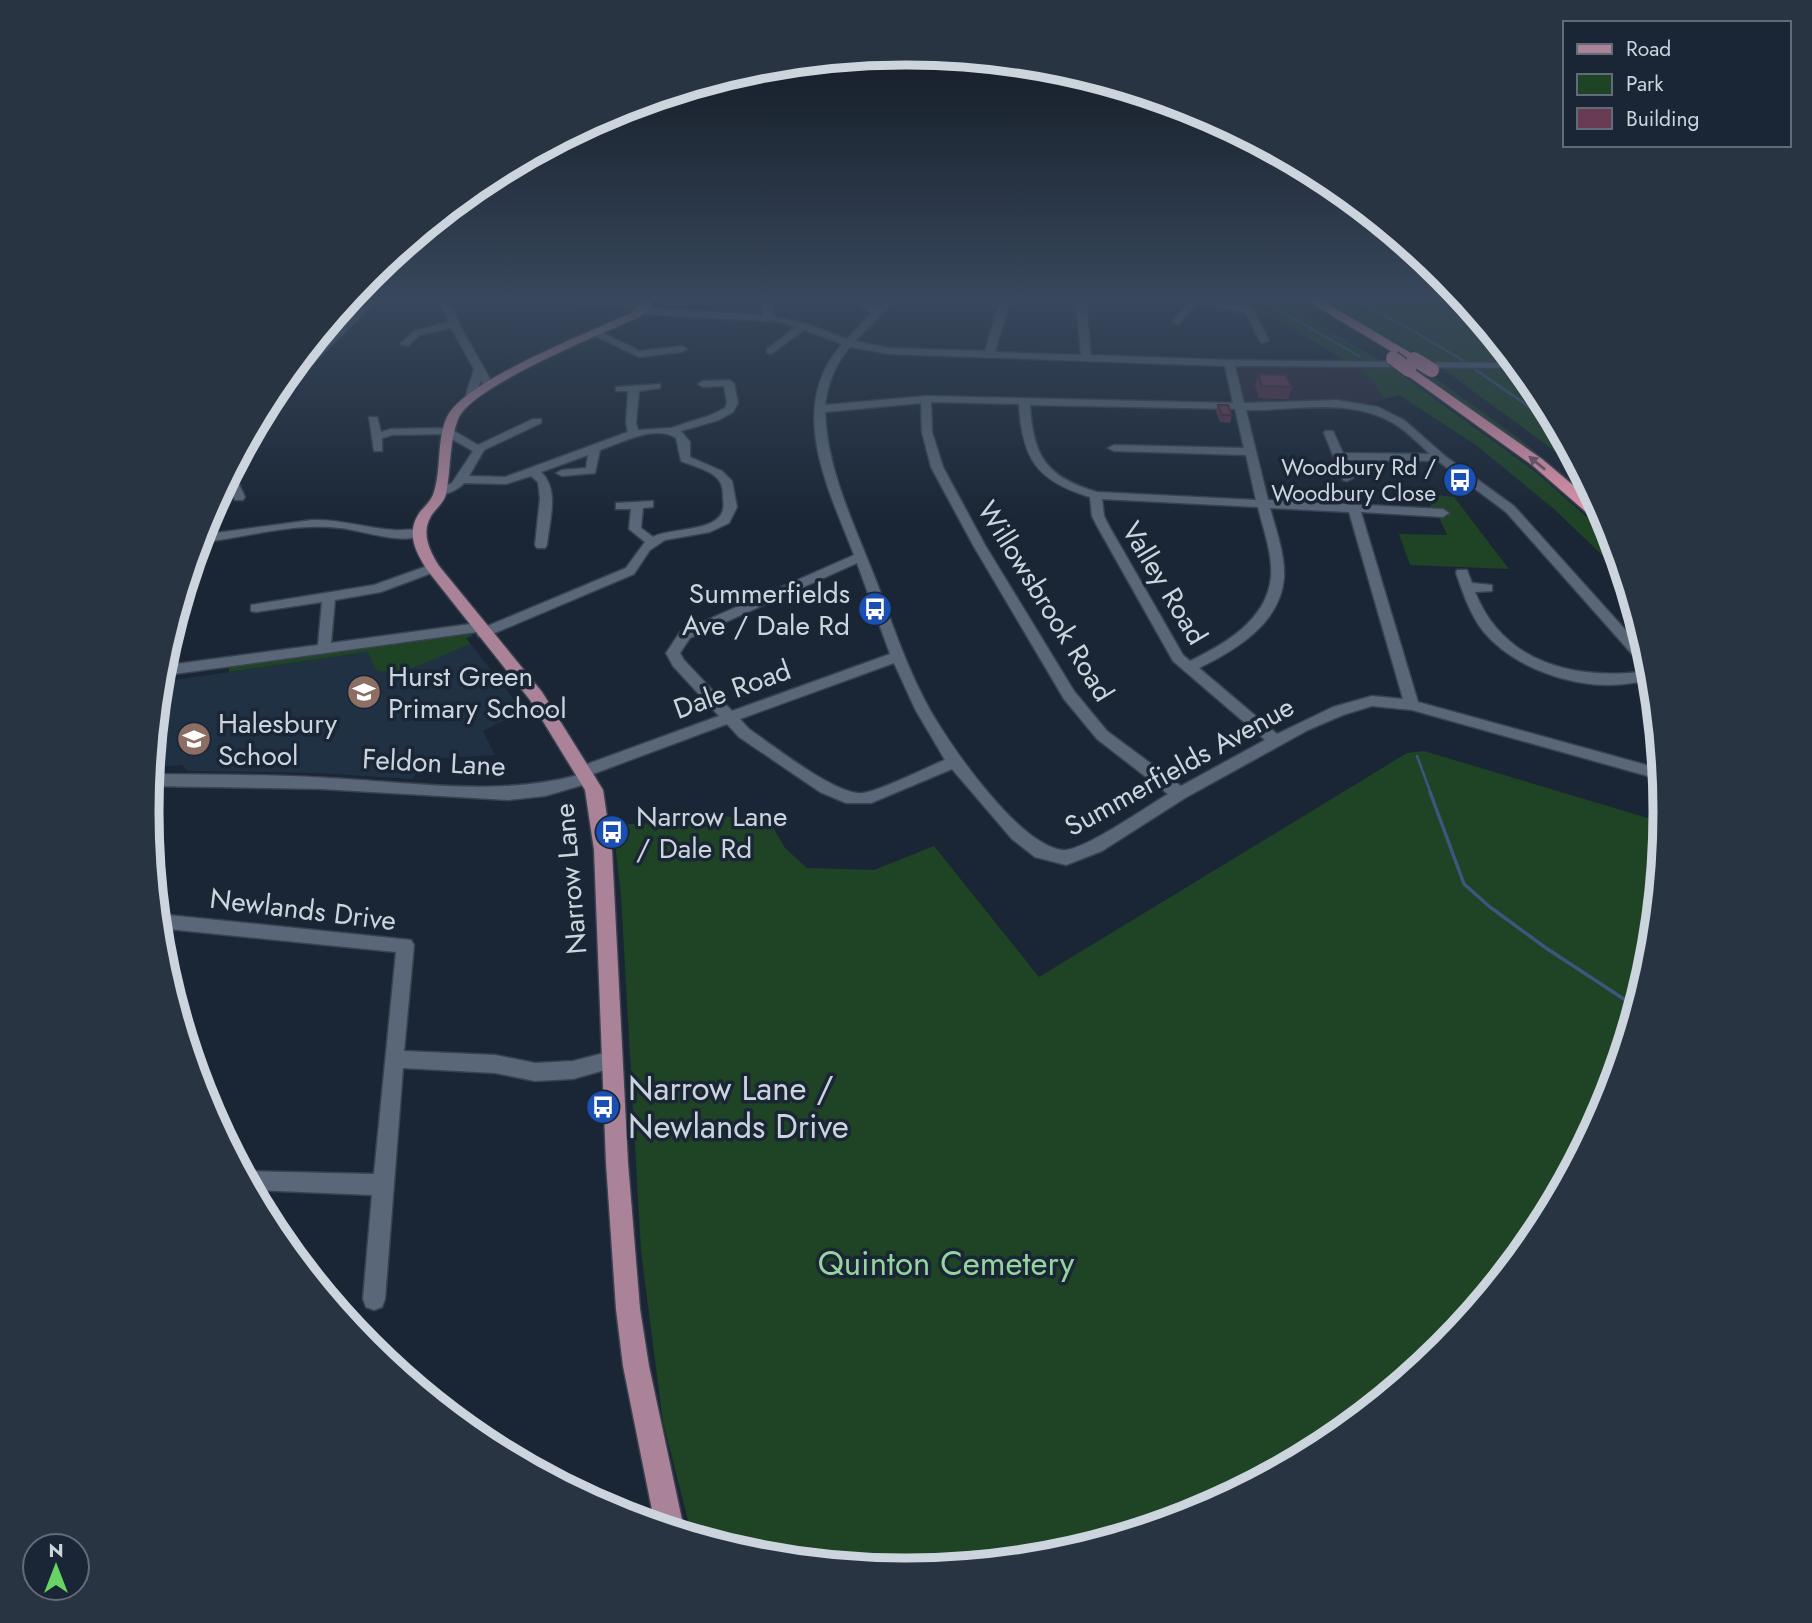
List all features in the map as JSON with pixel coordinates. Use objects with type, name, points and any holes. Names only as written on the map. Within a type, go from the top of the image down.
[{"type":"highway","points":[[1423,373],[1586,504]]},
{"type":"highway","points":[[1444,373],[1573,476]]},
{"type":"main road","points":[[419,533],[424,516],[440,492],[452,419],[458,408],[471,396],[483,375],[514,373]]},
{"type":"main road","name":"Narrow Lane","points":[[419,533],[422,550],[433,568],[536,695],[594,790],[603,850],[612,1060],[628,1309],[636,1366],[668,1520]]},
{"type":"street","name":"Summerfields Avenue","points":[[827,373],[819,409],[825,463],[898,656],[922,709],[954,762],[1018,835],[1041,852],[1066,858],[1096,846],[1274,740],[1338,711],[1373,701],[1412,705],[1651,772]]},
{"type":"street","points":[[1187,668],[1235,643],[1258,623],[1274,598],[1278,566],[1232,373]]},
{"type":"street","points":[[671,432],[686,424],[718,417],[729,410],[732,405],[729,383],[703,384]]},
{"type":"street","points":[[620,389],[656,386]]},
{"type":"street","points":[[634,388],[631,424],[634,433]]},
{"type":"street","points":[[819,409],[926,399],[1241,407],[1296,407],[1338,403],[1367,407],[1401,422],[1441,458],[1510,509],[1634,648]]},
{"type":"street","name":"Willowsbrook Road","points":[[926,399],[927,432],[937,467],[979,545],[1069,695],[1102,735],[1180,794]]},
{"type":"street","points":[[1024,401],[1031,449],[1048,475],[1071,489],[1096,495],[1443,513]]},
{"type":"street","points":[[373,419],[378,436],[378,449]]},
{"type":"street","points":[[478,449],[537,421]]},
{"type":"street","points":[[173,669],[481,630],[630,571],[653,542],[716,525],[725,520],[731,507],[723,476],[689,462],[683,455],[682,439],[671,432],[652,430],[634,433],[506,481],[461,479]]},
{"type":"street","points":[[378,436],[391,432],[449,433],[478,449]]},
{"type":"street","points":[[1329,433],[1347,478]]},
{"type":"street","points":[[1114,448],[1252,453]]},
{"type":"street","points":[[440,492],[456,485],[479,453],[478,449]]},
{"type":"street","points":[[562,473],[591,471],[594,450]]},
{"type":"street","points":[[1337,456],[1441,458]]},
{"type":"street","points":[[534,472],[544,481],[546,498],[541,545]]},
{"type":"street","points":[[234,486],[239,497]]},
{"type":"street","name":"Valley Road","points":[[1096,495],[1095,502],[1103,526],[1165,640],[1187,668],[1274,740]]},
{"type":"street","points":[[620,506],[643,505],[635,529],[653,542]]},
{"type":"street","points":[[1354,509],[1412,705]]},
{"type":"street","points":[[212,537],[304,523],[330,523],[396,536],[419,533]]},
{"type":"street","points":[[860,557],[685,635],[673,653],[678,663],[754,740],[825,788],[846,797],[865,799],[954,762]]},
{"type":"street","points":[[256,607],[376,589],[433,568]]},
{"type":"street","points":[[1488,587],[1465,580],[1489,629],[1514,651],[1550,669],[1594,680],[1640,677]]},
{"type":"street","points":[[324,649],[329,595]]},
{"type":"street","name":"Dale Road","points":[[586,774],[898,656]]},
{"type":"street","name":"Feldon Lane","points":[[160,780],[321,783],[508,794],[545,790],[586,774]]},
{"type":"street","name":"Newlands Drive","points":[[168,922],[405,944],[394,1059]]},
{"type":"street","points":[[374,1299],[394,1059],[495,1064],[536,1072],[573,1070],[612,1060]]},
{"type":"street","points":[[257,1180],[384,1185]]},
{"type":"shaded area","points":[[1232,373],[1388,373],[1407,392],[1362,406],[1241,407]]},
{"type":"shaded area","name":"Hurst Green Primary School","points":[[466,638],[523,711],[483,731],[495,755],[424,759],[413,779],[317,773],[188,771],[182,765],[161,766],[172,680]]},
{"type":"green space","points":[[1399,373],[1537,473],[1596,525],[1610,562],[1554,509],[1476,445],[1399,395],[1383,399],[1375,382],[1363,374]]},
{"type":"green space","points":[[1422,373],[1428,373],[1521,440],[1579,487],[1582,494],[1514,439]]},
{"type":"green space","points":[[1448,373],[1509,373],[1563,458]]},
{"type":"green space","points":[[1428,494],[1454,497],[1509,569],[1410,565],[1399,534],[1447,535],[1439,517],[1447,513],[1444,509],[1431,508]]},
{"type":"green space","points":[[469,633],[473,636],[466,638],[470,644],[393,676],[389,670],[384,672],[375,669],[368,652],[229,672],[229,666]]},
{"type":"green space","name":"Quinton Cemetery","points":[[1424,751],[1653,821],[1646,909],[1638,957],[1613,1052],[1596,1097],[1553,1185],[1527,1226],[1467,1304],[1434,1340],[1361,1404],[1279,1458],[1192,1501],[1099,1533],[1003,1552],[906,1558],[809,1552],[760,1544],[689,1526],[663,1422],[641,1251],[621,896],[613,825],[651,823],[654,811],[743,819],[773,827],[785,848],[807,868],[874,870],[934,846],[1039,977],[1407,753]]},
{"type":"building","points":[[1258,374],[1285,375],[1292,387],[1262,386]]},
{"type":"building","points":[[1218,405],[1228,405],[1232,415],[1222,415]]},
{"type":"waterway","points":[[1480,373],[1536,412]]},
{"type":"waterway","points":[[1417,756],[1431,794]]},
{"type":"waterway","points":[[1430,792],[1464,884],[1490,907],[1546,948],[1628,1002]]},
{"type":"place","name":"Woodbury Rd / Woodbury Close","points":[[1460,480]]},
{"type":"place","name":"Summerfields Ave / Dale Rd","points":[[875,609]]},
{"type":"place","name":"Hurst Green Primary School","points":[[364,692]]},
{"type":"place","name":"Halesbury School","points":[[194,739]]},
{"type":"place","name":"Narrow Lane / Dale Rd","points":[[612,832]]},
{"type":"place","name":"Narrow Lane / Newlands Drive","points":[[603,1107]]}]
